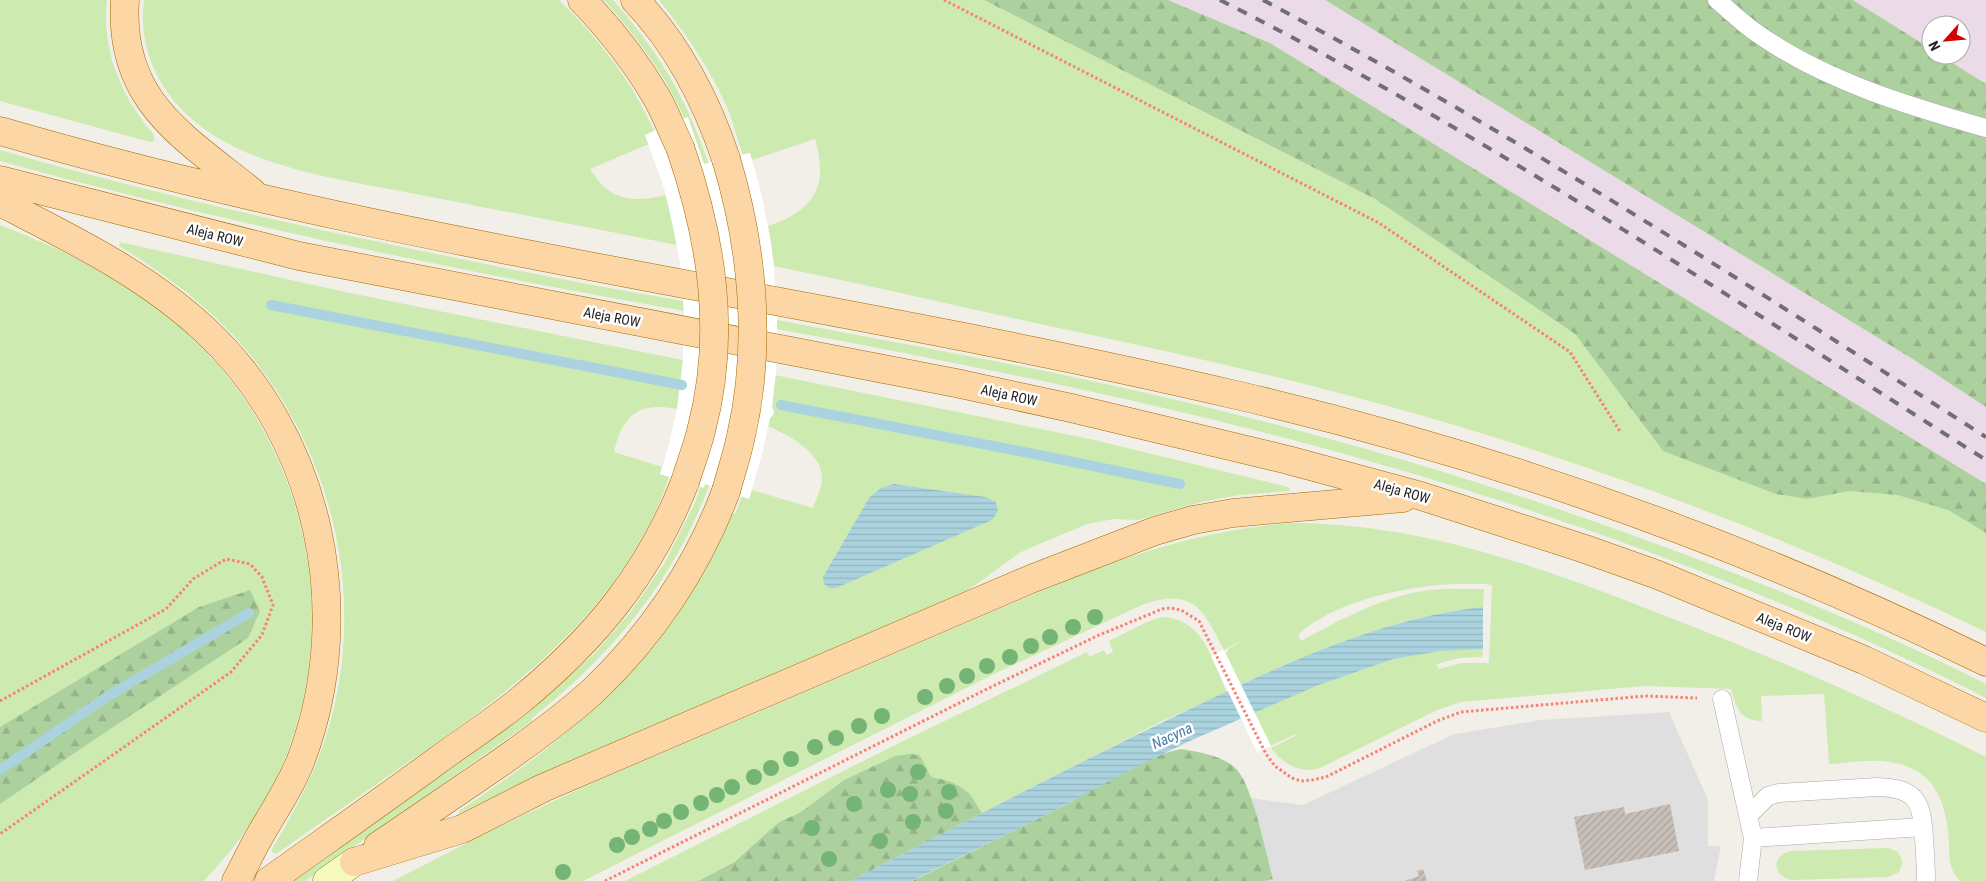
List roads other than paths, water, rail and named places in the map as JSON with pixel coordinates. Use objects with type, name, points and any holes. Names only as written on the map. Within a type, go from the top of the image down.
[{"type":"main road","points":[[125,0],[124,19],[128,50],[138,81],[152,104],[168,124],[258,197]]},
{"type":"main road","points":[[269,881],[517,703],[564,662],[607,616],[631,586],[655,547],[674,510],[685,482],[701,431],[709,389],[714,332],[711,270],[705,231],[695,191],[680,147],[658,100],[633,60],[611,30],[582,0]]},
{"type":"main road","points":[[327,881],[540,735],[593,691],[639,642],[664,610],[685,576],[719,510],[726,491],[742,435],[749,391],[753,325],[742,219],[714,123],[667,39],[635,0]]},
{"type":"main road","points":[[0,131],[128,166],[258,197],[472,242],[1057,355],[1278,405],[1418,443],[1567,489],[1683,530],[1828,588],[1986,662]]},
{"type":"main road","name":"Aleja ROW","points":[[0,180],[299,256],[946,382],[1080,410],[1288,460],[1421,496],[1586,549],[1658,575],[1864,660],[1986,718]]},
{"type":"main road","points":[[0,202],[106,256],[158,291],[206,330],[243,371],[273,415],[298,464],[315,515],[326,576],[327,634],[323,677],[315,717],[302,758],[280,803],[236,881]]},
{"type":"main road","points":[[354,862],[462,829],[543,788],[1031,579],[1155,531],[1193,520],[1233,513],[1421,496]]},
{"type":"lane","points":[[1717,0],[1757,33],[1819,69],[1898,102],[1986,128]]},
{"type":"lane","points":[[1722,699],[1752,838],[1748,881]]},
{"type":"lane","points":[[1748,816],[1768,796],[1779,793],[1892,787],[1906,792],[1918,802],[1922,814],[1926,881]]},
{"type":"lane","points":[[1752,838],[1923,827]]},
{"type":"water","points":[[894,484],[985,497],[996,502],[998,511],[992,520],[836,588],[829,588],[824,584],[823,577],[869,498],[881,488]]},
{"type":"water","name":"Nacyna","points":[[1483,607],[1483,649],[1440,651],[1393,659],[1316,686],[1192,740],[1136,767],[1040,818],[911,881],[851,881],[1106,750],[1262,675],[1370,632],[1407,621]]},
{"type":"waterway","points":[[271,305],[682,385]]},
{"type":"waterway","points":[[781,405],[1180,484]]},
{"type":"waterway","points":[[0,770],[108,696],[249,613]]},
{"type":"railway","points":[[1220,0],[1417,106],[1513,163],[1703,280],[1986,460]]},
{"type":"railway","points":[[1263,0],[1356,50],[1448,103],[1629,211],[1986,437]]}]
